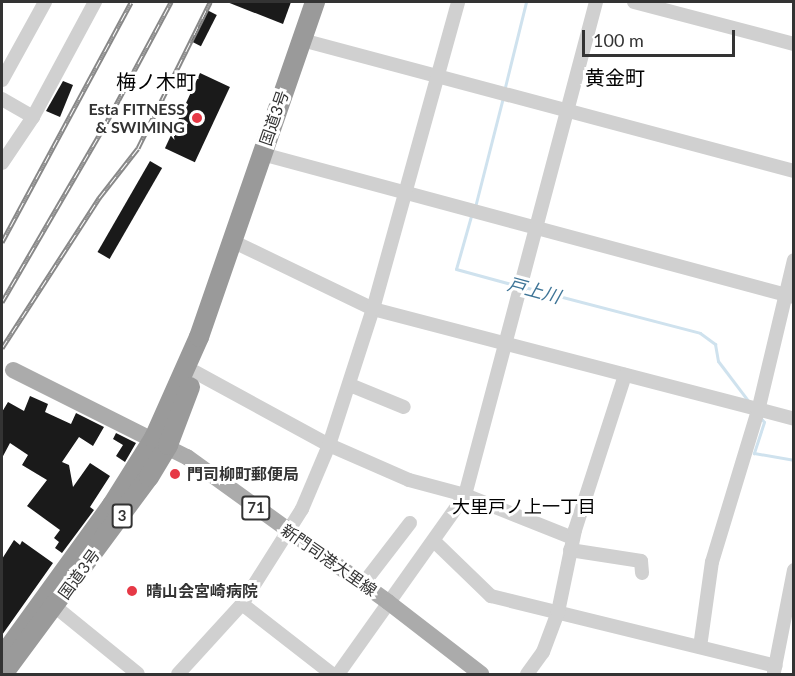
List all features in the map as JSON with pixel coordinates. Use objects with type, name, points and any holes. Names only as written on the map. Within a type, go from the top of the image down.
[{"type":"highway","name":"国道3号","points":[[2,657],[50,602],[144,485],[199,337],[315,2]]},
{"type":"highway","name":"国道3号","points":[[161,441],[195,372],[199,337]]},
{"type":"highway","name":"国道3号","points":[[3,675],[50,602]]},
{"type":"main road","name":"新門司港大里線","points":[[13,370],[161,441],[388,602],[480,675]]},
{"type":"street","points":[[2,80],[45,2]]},
{"type":"street","points":[[2,163],[33,117],[95,2]]},
{"type":"street","points":[[178,675],[242,604],[291,533],[329,446],[373,309],[458,2]]},
{"type":"street","points":[[338,675],[388,602],[435,542],[465,495],[596,2]]},
{"type":"street","points":[[634,2],[794,44]]},
{"type":"street","points":[[302,40],[567,108],[794,171]]},
{"type":"street","points":[[2,99],[33,117]]},
{"type":"street","points":[[262,154],[790,296]]},
{"type":"street","points":[[232,241],[373,309],[794,419]]},
{"type":"street","points":[[700,647],[712,562],[790,296],[794,260]]},
{"type":"street","points":[[195,372],[329,446],[409,480],[465,495],[572,544],[641,561],[642,573]]},
{"type":"street","points":[[527,675],[543,652],[558,612],[572,544],[625,375]]},
{"type":"street","points":[[350,385],[404,407]]},
{"type":"street","points":[[363,584],[410,523]]},
{"type":"street","points":[[435,542],[491,596],[700,647],[775,670],[794,570]]},
{"type":"street","points":[[50,602],[138,675]]},
{"type":"street","points":[[242,604],[332,675]]},
{"type":"building","points":[[227,2],[291,2],[283,24]]},
{"type":"building","points":[[207,10],[217,15],[201,46],[191,41]]},
{"type":"building","name":"Esta FITNESS & SWIMING","points":[[200,73],[230,87],[195,162],[165,148]]},
{"type":"building","points":[[63,81],[73,85],[60,117],[46,111]]},
{"type":"building","points":[[150,161],[162,168],[110,259],[98,252]]},
{"type":"building","points":[[30,396],[48,404],[45,412],[71,424],[76,413],[104,427],[93,446],[79,437],[62,462],[69,465],[73,487],[90,463],[110,476],[90,507],[94,510],[62,553],[55,548],[59,542],[54,538],[60,530],[27,506],[47,480],[22,465],[28,455],[10,443],[2,458],[2,412],[8,402],[24,411]]},
{"type":"building","points":[[116,433],[136,443],[125,462],[116,456],[123,445],[113,439]]},
{"type":"building","points":[[14,540],[20,545],[22,541],[53,563],[2,635],[2,559]]},
{"type":"waterway","name":"戸上川","points":[[504,91],[526,2]]},
{"type":"waterway","name":"戸上川","points":[[475,207],[503,97]]},
{"type":"waterway","name":"戸上川","points":[[471,216],[456,269],[518,286]]},
{"type":"waterway","name":"戸上川","points":[[524,287],[700,333],[715,344],[718,361],[749,402]]},
{"type":"waterway","name":"戸上川","points":[[760,417],[764,422],[754,453],[794,460]]},
{"type":"railway","points":[[2,242],[131,2]]},
{"type":"railway","points":[[2,302],[104,127],[171,2]]},
{"type":"railway","points":[[2,348],[99,198],[138,148],[210,2]]},
{"type":"place","name":"Esta FITNESS & SWIMING","points":[[197,118]]},
{"type":"place","name":"門司柳町郵便局","points":[[175,474]]},
{"type":"place","name":"晴山会宮崎病院","points":[[132,591]]},
{"type":"district","name":"黄金町","points":[[615,77]]},
{"type":"district","name":"梅ノ木町","points":[[156,81]]},
{"type":"district","name":"大里戸ノ上一丁目","points":[[524,506]]}]
